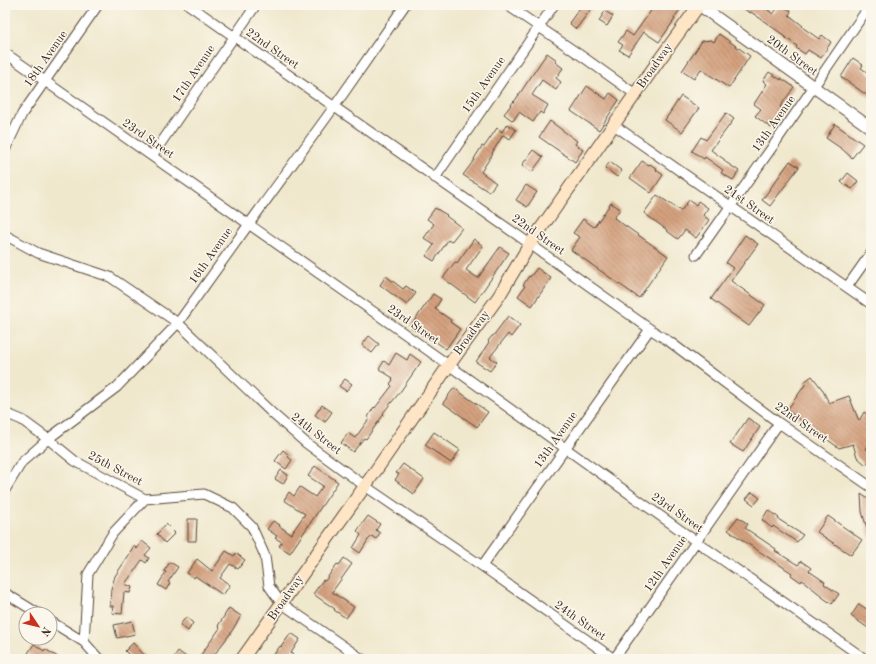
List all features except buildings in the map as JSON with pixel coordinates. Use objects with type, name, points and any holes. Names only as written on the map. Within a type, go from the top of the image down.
[{"type":"main road","name":"Broadway","points":[[242,659],[499,296],[530,244],[699,5]]},
{"type":"street","name":"18th Avenue","points":[[5,150],[22,114],[98,5]]},
{"type":"street","name":"22nd Street","points":[[189,5],[670,342],[779,424],[871,487]]},
{"type":"street","name":"17th Avenue","points":[[152,156],[256,5]]},
{"type":"street","name":"16th Avenue","points":[[5,490],[22,462],[48,438],[117,387],[178,323],[334,107],[405,5]]},
{"type":"street","points":[[507,5],[635,94]]},
{"type":"street","name":"15th Avenue","points":[[435,178],[554,5]]},
{"type":"street","name":"20th Street","points":[[699,5],[871,128]]},
{"type":"street","name":"13th Avenue","points":[[696,255],[814,88],[870,5]]},
{"type":"street","name":"23rd Street","points":[[5,53],[449,365],[696,542],[867,659]]},
{"type":"street","name":"21st Street","points":[[614,124],[871,304]]},
{"type":"street","name":"24th Street","points":[[5,235],[38,253],[110,277],[178,323],[273,414],[306,443],[365,486],[614,659]]},
{"type":"street","points":[[848,287],[871,253]]},
{"type":"street","name":"13th Avenue","points":[[482,566],[650,329]]},
{"type":"street","name":"25th Street","points":[[5,413],[22,420],[48,438],[75,461],[145,499],[204,494],[233,508],[252,527],[265,556],[269,586],[281,603],[362,659]]},
{"type":"street","name":"12th Avenue","points":[[614,659],[779,424]]},
{"type":"street","points":[[84,642],[88,574],[113,533],[145,499]]},
{"type":"street","points":[[5,593],[26,606]]},
{"type":"street","points":[[58,626],[84,642],[99,659]]},
{"type":"street","points":[[867,659],[871,654]]}]
